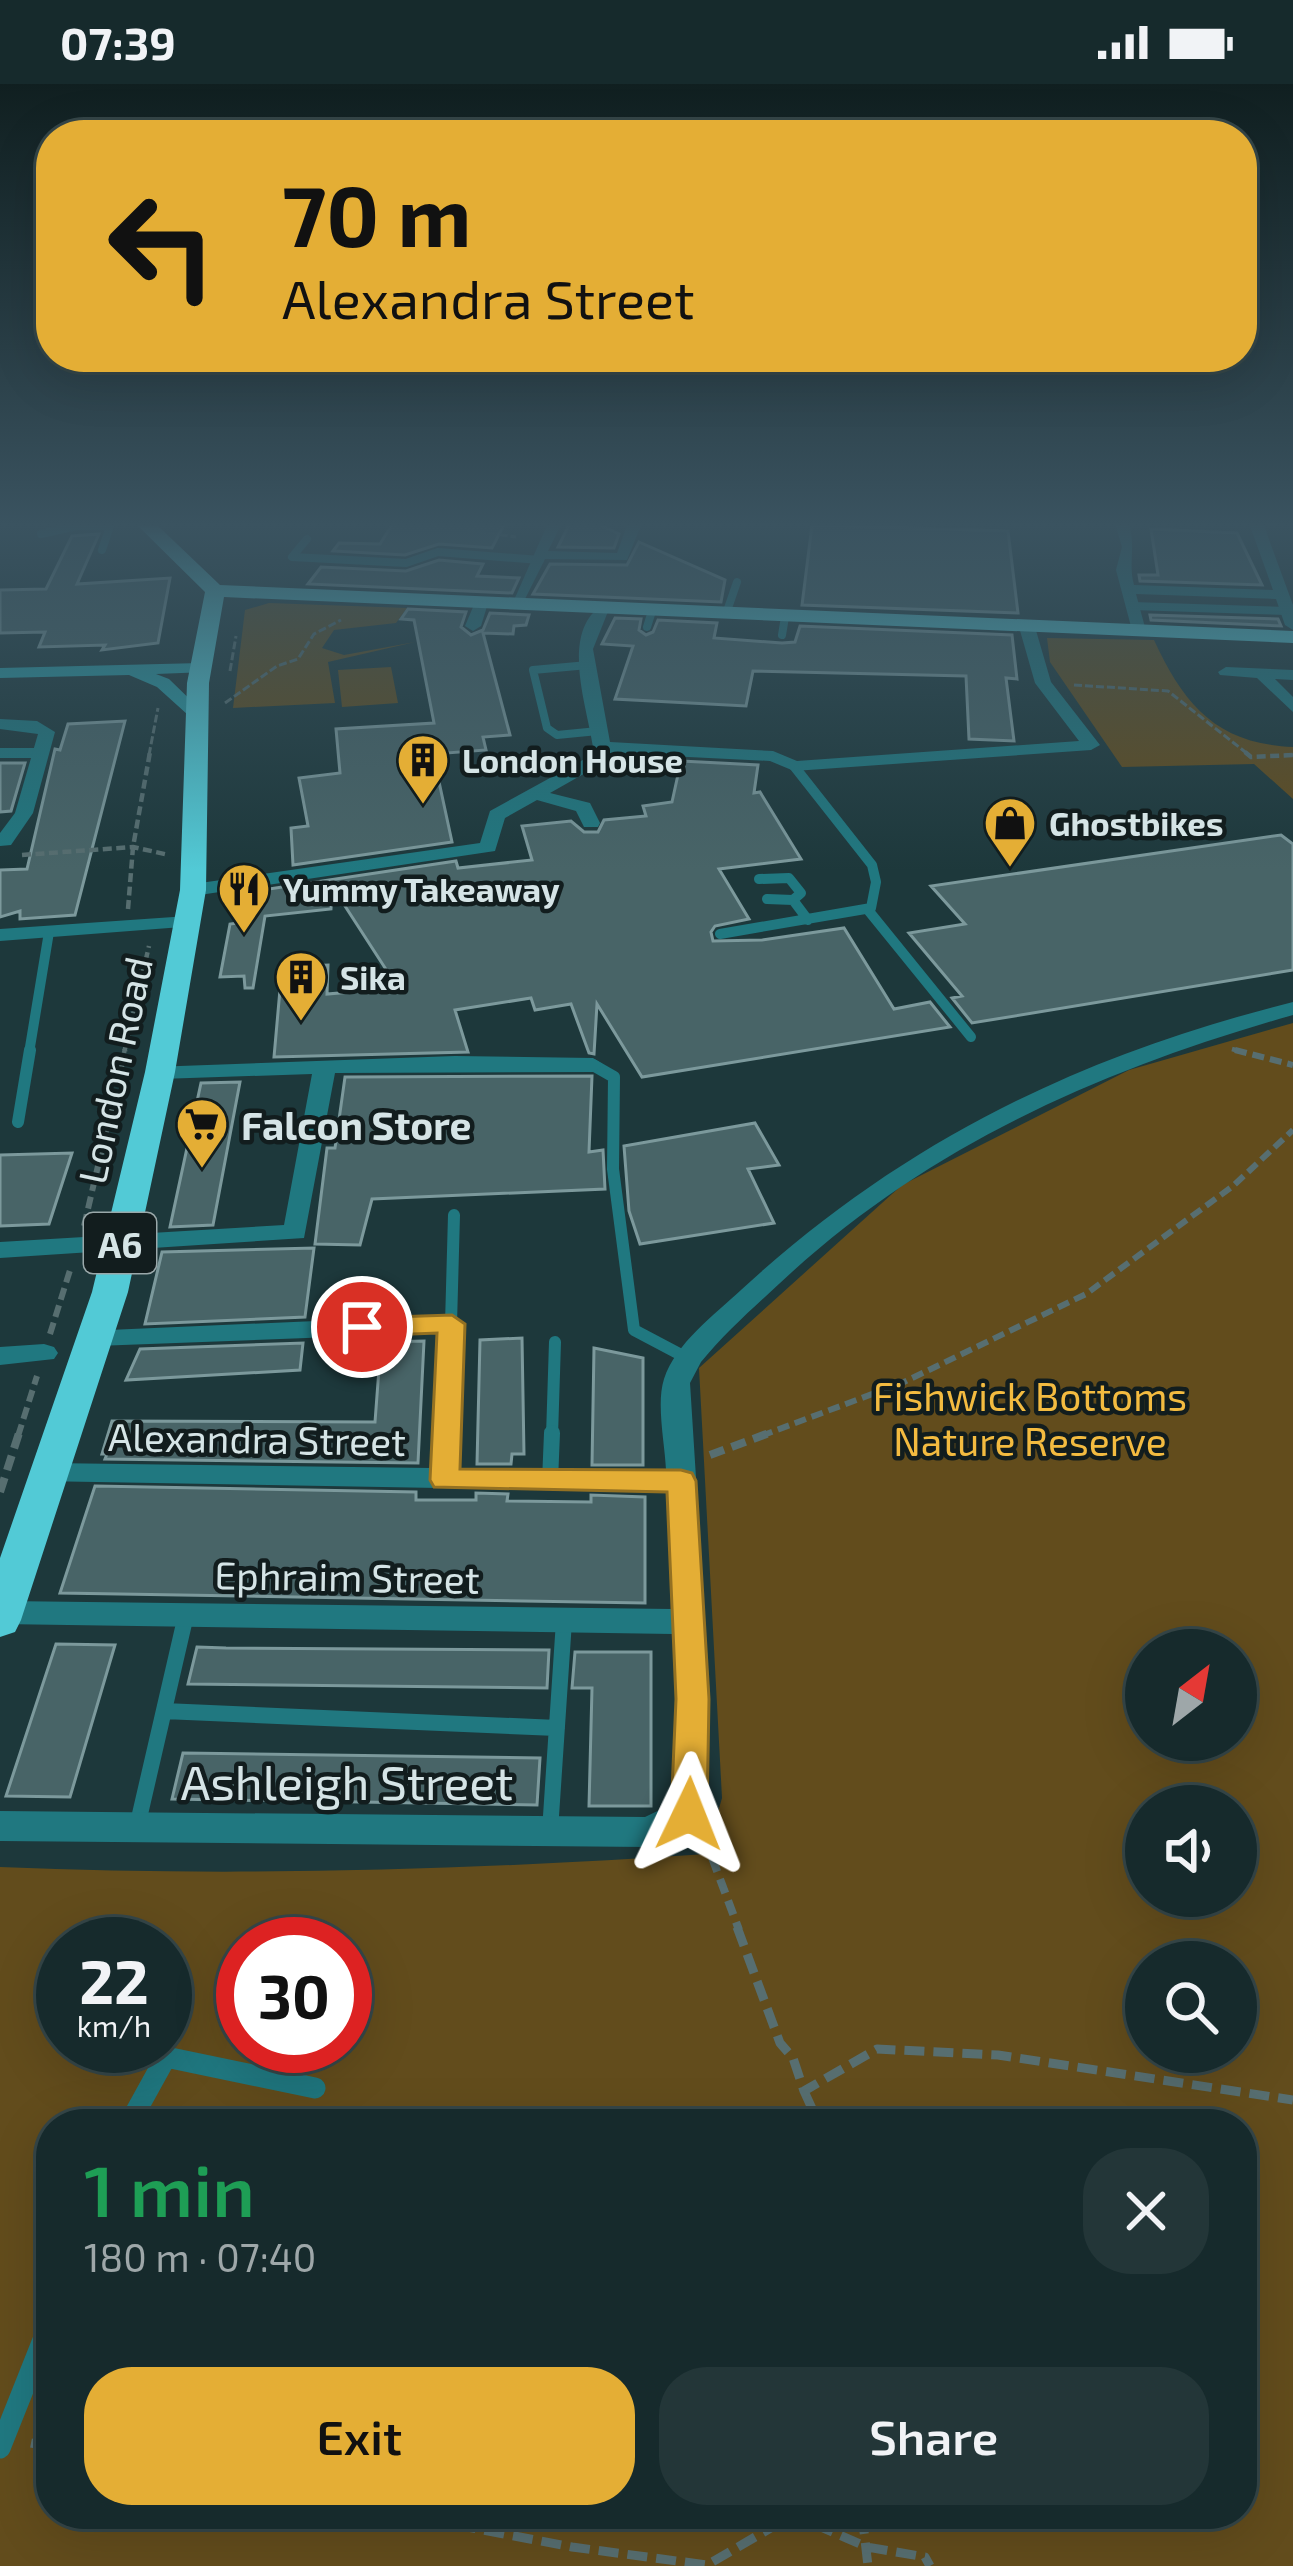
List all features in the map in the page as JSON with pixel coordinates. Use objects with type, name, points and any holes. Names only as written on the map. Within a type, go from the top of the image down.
[{"type":"highway","name":"London Road","points":[[1,1617],[97,1337],[160,1072],[178,912],[214,713],[201,668],[205,641]]},
{"type":"street","points":[[0,935],[124,926],[480,851],[493,842],[497,815],[596,759],[600,739],[585,649],[589,639]]},
{"type":"street","points":[[600,739],[773,756],[794,766],[1091,745],[1043,683],[1042,639]]},
{"type":"street","points":[[101,671],[169,656],[205,641]]},
{"type":"street","points":[[0,673],[201,668]]},
{"type":"street","points":[[101,671],[156,679],[214,713]]},
{"type":"street","points":[[1226,673],[1293,675]]},
{"type":"street","points":[[1261,673],[1293,707]]},
{"type":"street","points":[[0,724],[37,726],[47,732],[23,787],[24,813],[10,848]]},
{"type":"street","points":[[535,794],[584,808],[591,823]]},
{"type":"street","points":[[698,1827],[676,1383],[687,1358],[794,1254],[877,1187],[977,1125],[1117,1060],[1293,1008]]},
{"type":"street","points":[[160,1072],[592,1065]]},
{"type":"street","points":[[0,1250],[295,1232],[325,1066]]},
{"type":"street","points":[[97,1337],[452,1324],[445,1480]]},
{"type":"street","name":"Alexandra Street","points":[[48,1474],[550,1481],[682,1473]]},
{"type":"street","name":"Ephraim Street","points":[[1,1617],[689,1622]]},
{"type":"street","name":"Ashleigh Street","points":[[0,1826],[647,1832],[698,1827]]},
{"type":"lane","points":[[588,665],[533,670],[547,728],[556,735],[600,739]]},
{"type":"lane","points":[[0,753],[41,752]]},
{"type":"lane","points":[[794,766],[872,865],[876,882],[868,910]]},
{"type":"lane","points":[[759,879],[789,878],[801,893],[793,900],[767,899]]},
{"type":"lane","points":[[793,900],[808,920]]},
{"type":"lane","points":[[720,934],[868,910]]},
{"type":"lane","points":[[868,910],[971,1037]]},
{"type":"lane","points":[[18,1122],[49,932]]},
{"type":"lane","points":[[592,1065],[614,1077],[613,1169],[634,1330],[687,1358]]},
{"type":"lane","points":[[452,1324],[454,1215]]},
{"type":"lane","points":[[550,1481],[555,1342]]},
{"type":"lane","points":[[137,1827],[186,1615]]},
{"type":"lane","points":[[550,1831],[564,1621]]},
{"type":"lane","points":[[164,1711],[557,1728]]},
{"type":"lane","points":[[137,2109],[166,2057],[315,2088]]},
{"type":"lane","points":[[0,2448],[36,2358]]},
{"type":"path","points":[[214,713],[233,639]]},
{"type":"path","points":[[214,713],[277,666],[298,658],[307,639]]},
{"type":"path","points":[[1043,683],[1168,691],[1251,758],[1293,755]]},
{"type":"path","points":[[124,926],[133,847],[159,715],[156,697]]},
{"type":"path","points":[[10,848],[133,847]]},
{"type":"path","points":[[0,1492],[24,1355],[77,1244],[178,912]]},
{"type":"path","points":[[1186,1038],[1293,1064]]},
{"type":"path","points":[[682,1473],[904,1382],[1086,1294],[1232,1186],[1293,1130]]},
{"type":"path","points":[[698,1827],[780,2043],[793,2058],[812,2109]]},
{"type":"path","points":[[804,2090],[877,2049],[998,2055],[1293,2100]]},
{"type":"path","points":[[475,2529],[572,2548],[707,2565],[769,2529]]},
{"type":"path","points":[[826,2529],[867,2546],[925,2557],[930,2566]]},
{"type":"path","points":[[864,2529],[868,2566]]},
{"type":"green space","points":[[241,639],[328,639],[322,648],[344,655],[415,642],[328,662],[335,703],[233,708]]},
{"type":"green space","points":[[1047,639],[1154,640],[1178,684],[1206,717],[1243,738],[1293,747],[1293,799],[1254,764],[1122,767],[1050,662]]},
{"type":"green space","points":[[391,667],[398,703],[342,707],[338,670]]},
{"type":"green space","name":"Fishwick Bottoms Nature Reserve","points":[[1293,1023],[1293,2566],[0,2566],[0,1867],[353,1870],[706,1854],[722,1798],[699,1368],[902,1185],[1129,1070]]},
{"type":"building","points":[[42,639],[159,639],[158,643],[102,650],[105,645],[39,647]]},
{"type":"building","points":[[418,639],[485,639],[510,735],[483,737],[486,750],[433,754],[452,842],[293,865],[291,828],[308,826],[299,778],[340,773],[336,729],[434,723]]},
{"type":"building","points":[[605,639],[782,643],[796,639],[1012,639],[1017,679],[1006,678],[1014,741],[969,739],[966,676],[753,671],[746,706],[615,699],[633,646],[602,644]]},
{"type":"building","points":[[125,721],[75,915],[20,919],[20,911],[0,917],[0,870],[27,869],[55,749],[60,750],[68,724]]},
{"type":"building","points":[[681,761],[758,765],[754,793],[760,792],[801,859],[719,869],[749,919],[715,926],[713,941],[762,940],[844,928],[894,1009],[930,1002],[950,1027],[642,1077],[597,1004],[594,1054],[589,1053],[571,1004],[535,1010],[531,998],[455,1010],[468,1052],[274,1057],[282,967],[328,965],[327,994],[398,988],[332,886],[331,909],[265,916],[253,988],[245,988],[244,976],[220,977],[230,924],[238,923],[235,894],[456,861],[458,868],[532,860],[522,826],[571,821],[584,832],[598,832],[604,820],[646,816],[643,806],[672,802]]},
{"type":"building","points":[[0,763],[25,763],[11,811],[0,812]]},
{"type":"building","points":[[1281,835],[1293,844],[1293,970],[972,1023],[952,998],[962,996],[909,933],[965,924],[931,886]]},
{"type":"building","points":[[592,1076],[589,1152],[603,1150],[605,1189],[372,1199],[360,1245],[315,1244],[327,1148],[335,1148],[345,1077]]},
{"type":"building","points":[[240,1082],[213,1225],[170,1227],[201,1083]]},
{"type":"building","points":[[755,1123],[779,1165],[748,1169],[774,1223],[640,1244],[629,1211],[624,1146]]},
{"type":"building","points":[[72,1153],[49,1224],[0,1226],[0,1155]]},
{"type":"building","points":[[314,1248],[305,1317],[145,1324],[162,1252]]},
{"type":"building","points":[[522,1338],[524,1454],[512,1454],[511,1464],[477,1464],[480,1340]]},
{"type":"building","points":[[424,1341],[418,1463],[105,1459],[107,1454],[102,1454],[112,1421],[375,1422],[381,1342]]},
{"type":"building","points":[[303,1343],[300,1370],[126,1380],[140,1349]]},
{"type":"building","points":[[594,1348],[643,1358],[643,1465],[592,1465]]},
{"type":"building","points":[[95,1486],[416,1492],[416,1500],[476,1500],[476,1493],[508,1494],[507,1501],[645,1497],[645,1603],[60,1593]]},
{"type":"building","points":[[56,1644],[115,1645],[70,1797],[6,1796]]},
{"type":"building","points":[[197,1647],[549,1650],[547,1688],[188,1684]]},
{"type":"building","points":[[575,1652],[651,1652],[651,1806],[589,1806],[592,1688],[572,1688]]},
{"type":"building","points":[[183,1753],[540,1758],[537,1805],[172,1799]]},
{"type":"place","name":"London House","points":[[423,806]]},
{"type":"place","name":"Ghostbikes","points":[[1010,869]]},
{"type":"place","name":"Yummy Takeaway","points":[[244,935]]},
{"type":"place","name":"Sika","points":[[301,1023]]},
{"type":"place","name":"Falcon Store","points":[[202,1170]]},
{"type":"route","points":[[362,1327],[452,1324],[445,1480],[681,1481],[692,1699],[689,1814]]}]
